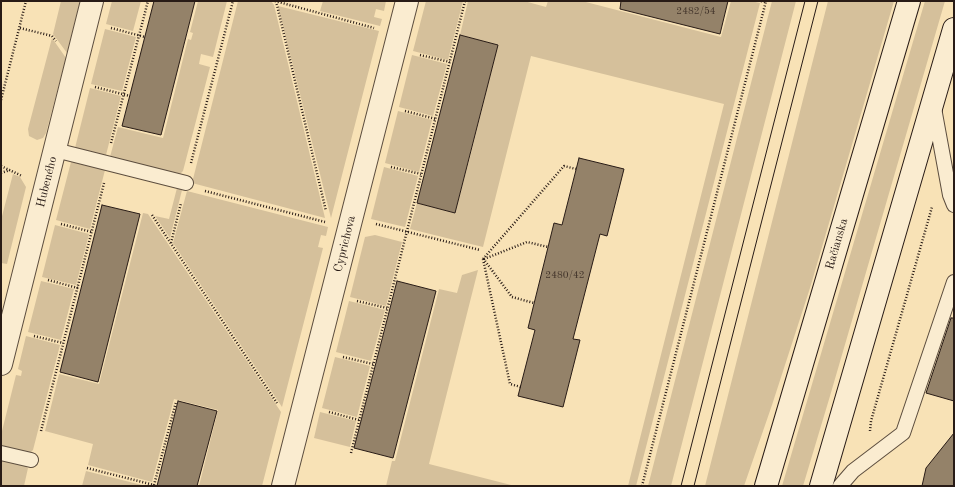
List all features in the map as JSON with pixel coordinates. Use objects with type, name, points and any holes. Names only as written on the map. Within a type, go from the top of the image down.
[{"type":"main road","name":"Hubeného","points":[[1,364],[92,1]]},
{"type":"main road","name":"Cyprichova","points":[[283,486],[407,1]]},
{"type":"main road","name":"Račianska","points":[[766,486],[909,1]]},
{"type":"main road","points":[[821,486],[954,29]]},
{"type":"lane","points":[[933,102],[952,200]]},
{"type":"lane","points":[[55,150],[186,184]]},
{"type":"lane","points":[[840,486],[853,471],[903,433],[954,282]]},
{"type":"lane","points":[[1,453],[31,460]]},
{"type":"path","points":[[1,100],[26,1]]},
{"type":"path","points":[[41,431],[92,232],[124,94],[148,1]]},
{"type":"path","points":[[171,243],[233,1]]},
{"type":"path","points":[[328,215],[275,1],[375,28]]},
{"type":"path","points":[[351,453],[466,1]]},
{"type":"path","points":[[642,486],[766,1],[761,1]]},
{"type":"path","points":[[110,28],[145,37]]},
{"type":"path","points":[[416,54],[450,62]]},
{"type":"path","points":[[95,87],[130,96]]},
{"type":"path","points":[[402,110],[436,119]]},
{"type":"path","points":[[388,166],[421,174]]},
{"type":"path","points":[[483,259],[564,166],[576,169]]},
{"type":"path","points":[[1,173],[10,170]]},
{"type":"path","points":[[186,184],[329,223]]},
{"type":"path","points":[[882,450],[869,434],[871,421],[934,200],[952,200]]},
{"type":"path","points":[[152,215],[280,407]]},
{"type":"path","points":[[59,224],[92,232]]},
{"type":"path","points":[[373,224],[480,250]]},
{"type":"path","points":[[483,259],[527,242],[548,247]]},
{"type":"path","points":[[483,259],[512,298],[534,303]]},
{"type":"path","points":[[483,259],[510,384],[521,387]]},
{"type":"path","points":[[45,280],[78,288]]},
{"type":"path","points":[[354,300],[388,308]]},
{"type":"path","points":[[31,335],[63,343]]},
{"type":"path","points":[[339,356],[373,364]]},
{"type":"path","points":[[87,468],[154,486],[176,402]]},
{"type":"path","points":[[325,411],[359,420]]},
{"type":"shaded area","points":[[61,1],[80,1],[67,53],[53,34]]},
{"type":"shaded area","points":[[112,1],[141,1],[133,31],[106,24]]},
{"type":"shaded area","points":[[198,1],[227,1],[213,57],[201,54],[199,64],[210,67],[183,171],[181,173],[177,173],[110,157],[118,127],[163,138],[188,39],[191,40],[193,33],[190,32]]},
{"type":"shaded area","points":[[238,1],[271,1],[274,5],[325,218],[192,183]]},
{"type":"shaded area","points":[[323,1],[386,1],[384,11],[376,9],[374,17],[382,19],[380,26],[320,11]]},
{"type":"shaded area","points":[[426,1],[463,1],[448,60],[413,51]]},
{"type":"shaded area","points":[[468,1],[524,1],[546,7],[548,1],[582,1],[721,37],[731,1],[751,1],[760,3],[636,486],[628,486],[724,104],[531,56],[483,247],[410,229],[417,203],[455,213],[470,157],[498,45],[460,35]]},
{"type":"shaded area","points":[[772,1],[796,1],[671,486],[648,486]]},
{"type":"shaded area","points":[[828,1],[894,1],[810,288],[744,486],[705,486]]},
{"type":"shaded area","points":[[925,1],[945,1],[830,396],[803,486],[782,486]]},
{"type":"shaded area","points":[[278,6],[379,31],[331,218]]},
{"type":"shaded area","points":[[105,29],[136,37],[122,91],[91,84]]},
{"type":"shaded area","points":[[52,38],[66,58],[46,133],[43,138],[37,140],[29,136],[28,129]]},
{"type":"shaded area","points":[[412,55],[447,64],[433,116],[399,107]]},
{"type":"shaded area","points":[[90,88],[121,96],[106,155],[75,148]]},
{"type":"shaded area","points":[[398,111],[432,120],[419,172],[385,163]]},
{"type":"shaded area","points":[[71,162],[105,170],[90,229],[56,220]]},
{"type":"shaded area","points":[[384,167],[418,176],[405,227],[371,219]]},
{"type":"shaded area","points":[[13,174],[20,177],[26,187],[7,264],[1,263],[1,220]]},
{"type":"shaded area","points":[[177,188],[182,190],[170,238],[155,216],[169,219]]},
{"type":"shaded area","points":[[187,191],[328,227],[326,236],[321,235],[318,247],[323,248],[282,407],[173,243]]},
{"type":"shaded area","points":[[143,213],[148,214],[281,412],[262,486],[199,486],[218,410],[174,399],[152,482],[88,465],[93,444],[45,431],[59,374],[99,384]]},
{"type":"shaded area","points":[[55,225],[89,234],[76,285],[42,277]]},
{"type":"shaded area","points":[[375,235],[402,242],[386,306],[350,297],[365,237]]},
{"type":"shaded area","points":[[478,270],[429,464],[515,486],[386,486],[392,461],[395,461],[439,289],[457,293],[462,275]]},
{"type":"shaded area","points":[[41,281],[74,289],[61,340],[28,332]]},
{"type":"shaded area","points":[[349,301],[385,310],[371,361],[336,352]]},
{"type":"shaded area","points":[[26,336],[60,345],[33,450],[30,453],[1,445],[1,435],[16,375],[21,376],[22,371],[18,369]]},
{"type":"shaded area","points":[[335,357],[370,366],[357,417],[322,408]]},
{"type":"shaded area","points":[[320,412],[356,421],[350,447],[314,438]]},
{"type":"shaded area","points":[[1,460],[28,468],[24,486],[1,486]]},
{"type":"shaded area","points":[[86,471],[146,486],[82,486]]},
{"type":"building","points":[[154,1],[195,1],[161,135],[122,126]]},
{"type":"building","points":[[621,1],[728,1],[720,34],[620,9]]},
{"type":"building","points":[[460,35],[498,45],[455,213],[417,203]]},
{"type":"building","points":[[579,158],[624,169],[607,236],[600,234],[573,339],[580,340],[563,407],[518,396],[535,330],[528,328],[554,223],[562,225]]},
{"type":"building","points":[[102,205],[140,214],[98,382],[60,372]]},
{"type":"building","points":[[397,281],[436,291],[393,458],[354,448]]},
{"type":"building","points":[[951,318],[954,318],[954,401],[926,393]]},
{"type":"building","points":[[178,401],[217,411],[197,486],[157,486]]},
{"type":"building","points":[[954,433],[954,486],[922,486],[926,468]]},
{"type":"tram line","points":[[681,486],[805,1]]},
{"type":"tram line","points":[[694,486],[818,1]]}]
